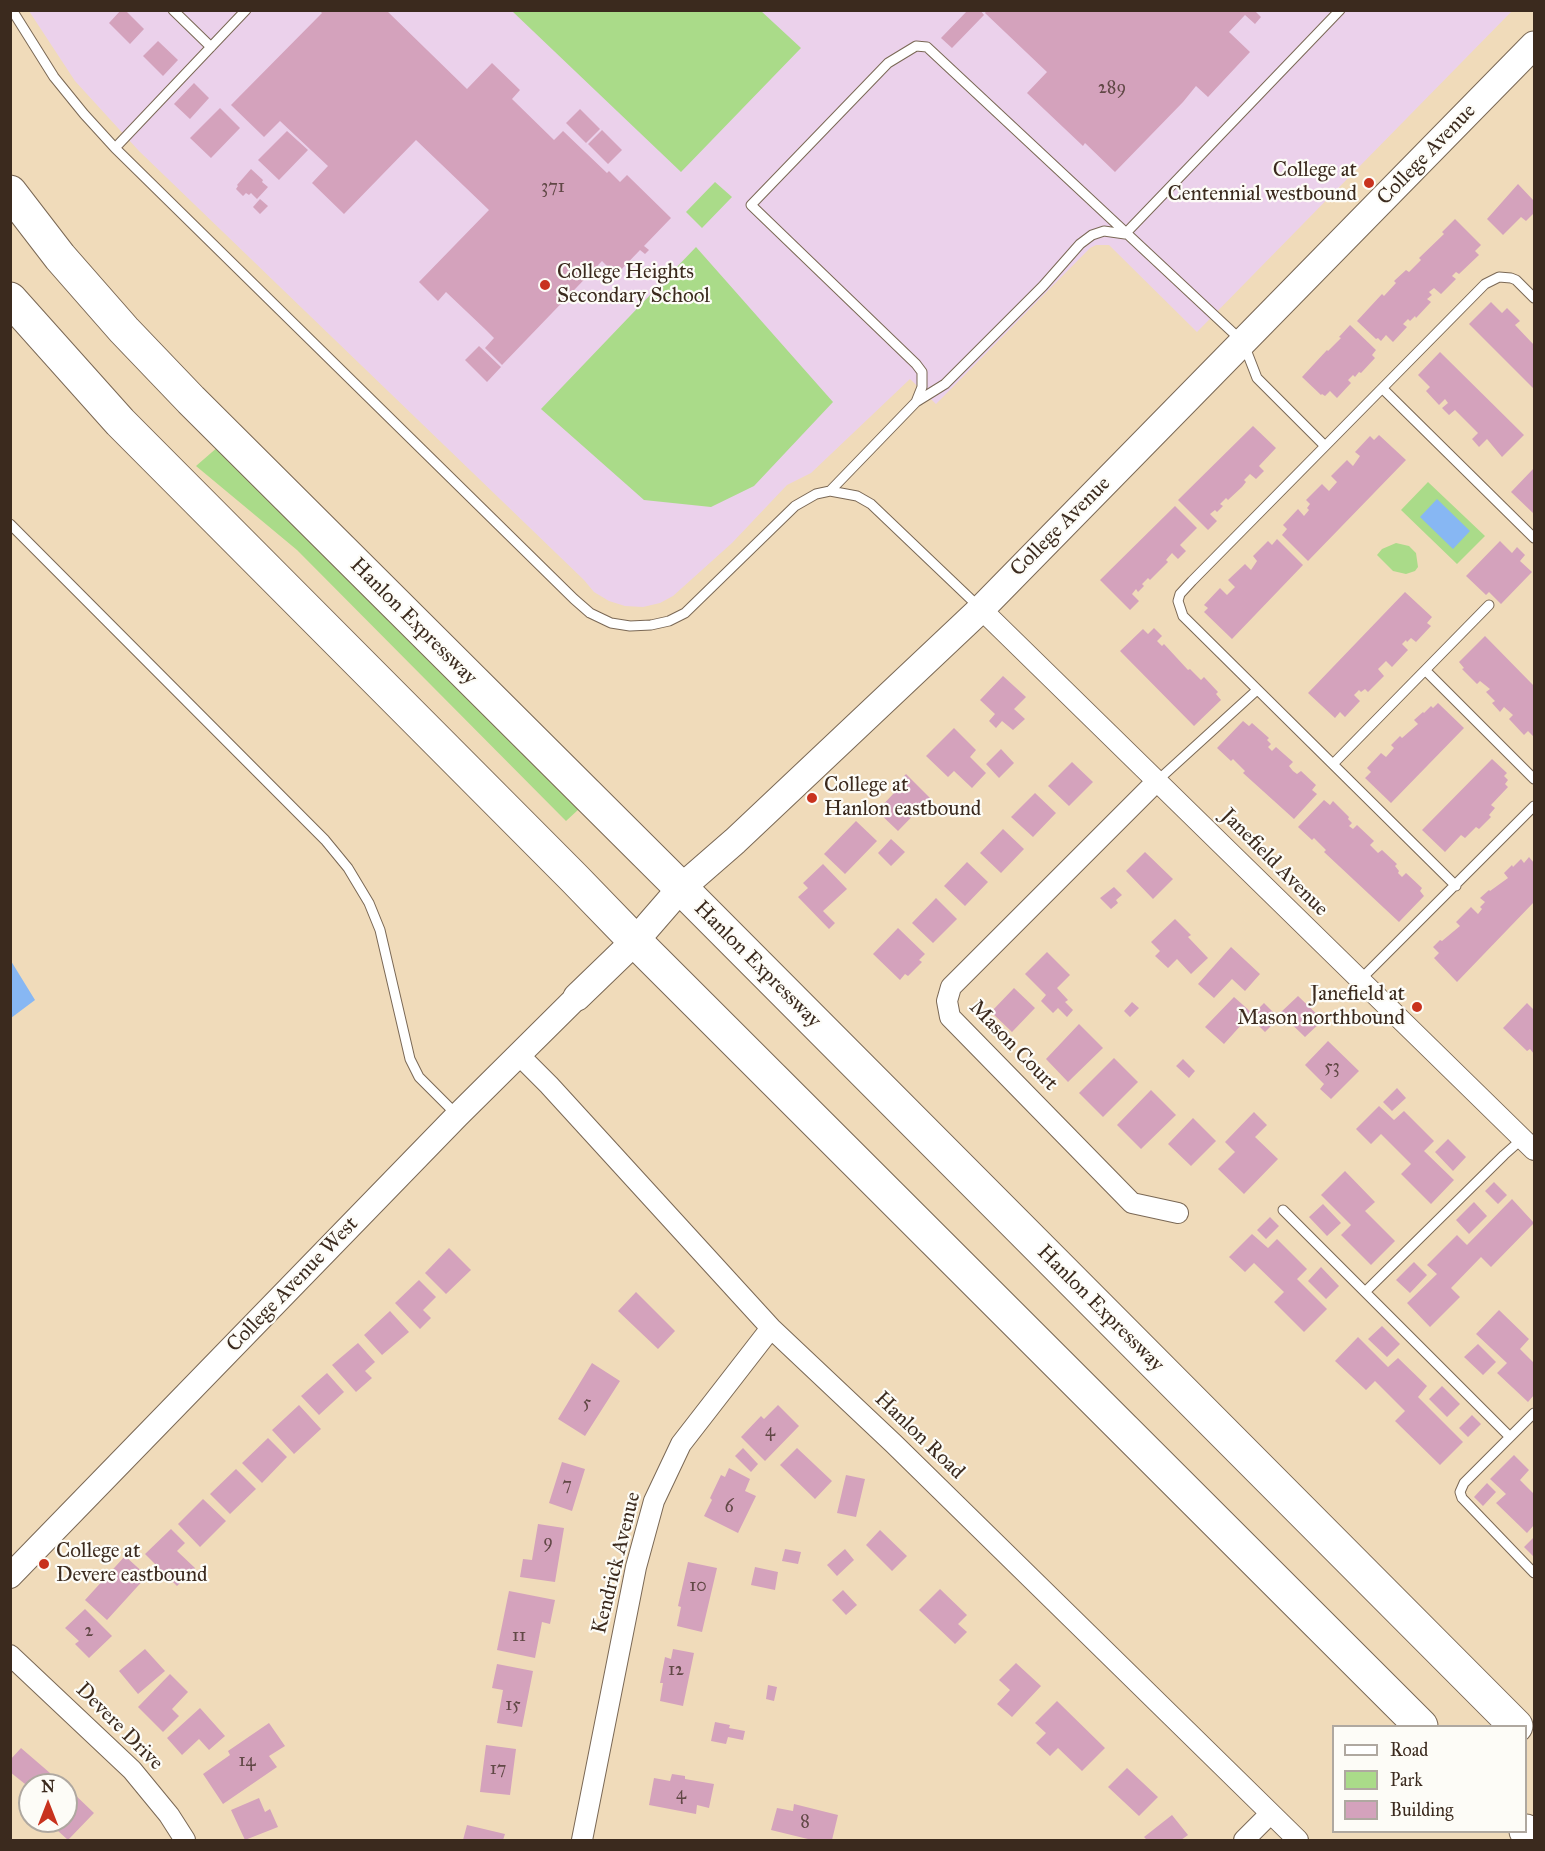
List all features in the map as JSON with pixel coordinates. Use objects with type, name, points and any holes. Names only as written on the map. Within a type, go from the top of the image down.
[{"type":"highway","name":"Hanlon Expressway","points":[[10,192],[60,257],[117,322],[191,400],[1515,1725]]},
{"type":"highway","points":[[10,299],[120,422],[635,941],[1421,1725]]},
{"type":"main road","name":"College Avenue","points":[[577,997],[635,941],[681,888],[742,835],[981,609],[1530,54]]},
{"type":"street","name":"Janefield Avenue","points":[[981,609],[1528,1145]]},
{"type":"street","name":"Mason Court","points":[[1157,781],[951,987],[946,1000],[950,1017],[1132,1203],[1178,1213]]},
{"type":"street","name":"College Avenue West","points":[[10,1576],[457,1116],[577,997]]},
{"type":"street","name":"Hanlon Road","points":[[518,1054],[771,1328],[894,1444],[1298,1840]]},
{"type":"street","name":"Kendrick Avenue","points":[[582,1840],[636,1567],[654,1501],[681,1444],[771,1328]]},
{"type":"street","name":"Devere Drive","points":[[10,1655],[132,1770],[169,1815],[185,1840]]},
{"type":"street","points":[[1244,1840],[1270,1814]]},
{"type":"lane","points":[[12,10],[54,77],[115,148],[590,613],[611,623],[630,626],[669,621],[685,613],[795,506],[816,494],[830,491],[856,496],[871,504],[981,609]]},
{"type":"lane","points":[[172,10],[211,47]]},
{"type":"lane","points":[[115,148],[246,10]]},
{"type":"lane","points":[[1125,234],[1340,10]]},
{"type":"lane","points":[[916,402],[922,387],[922,372],[916,364],[751,205],[888,63],[916,46],[927,47],[1243,342],[1257,378],[1325,446]]},
{"type":"lane","points":[[830,491],[916,402],[945,384],[1043,286],[1080,244],[1092,235],[1104,231],[1125,234]]},
{"type":"lane","points":[[1456,886],[1183,616],[1178,601],[1180,594],[1485,284],[1493,279],[1505,277],[1516,280],[1534,298]]},
{"type":"lane","points":[[1383,389],[1534,538]]},
{"type":"lane","points":[[10,524],[325,840],[348,868],[369,903],[380,930],[410,1059],[419,1077],[457,1116]]},
{"type":"lane","points":[[1333,764],[1489,605]]},
{"type":"lane","points":[[1426,671],[1534,779]]},
{"type":"lane","points":[[1157,781],[1257,690]]},
{"type":"lane","points":[[1360,980],[1534,807]]},
{"type":"lane","points":[[1365,1292],[1504,1155],[1528,1145]]},
{"type":"lane","points":[[1283,1210],[1510,1437]]},
{"type":"lane","points":[[1534,1413],[1464,1483],[1460,1492],[1462,1498],[1534,1573]]},
{"type":"shaded area","name":"College Heights Secondary School","points":[[29,11],[1512,11],[1197,332],[1109,245],[1096,245],[1090,248],[936,404],[910,379],[811,473],[787,485],[732,543],[673,596],[660,603],[643,607],[625,606],[609,601],[594,592],[139,151],[75,81]]},
{"type":"green space","points":[[512,11],[761,11],[801,48],[681,172]]},
{"type":"green space","points":[[715,182],[732,197],[702,228],[686,212]]},
{"type":"green space","points":[[696,247],[833,402],[754,486],[711,507],[644,500],[541,409]]},
{"type":"green space","points":[[219,446],[579,809],[566,821],[297,550],[196,466]]},
{"type":"green space","points":[[1428,482],[1485,536],[1457,564],[1401,510]]},
{"type":"green space","points":[[1396,543],[1409,546],[1416,553],[1418,567],[1415,571],[1406,574],[1393,571],[1377,555],[1382,549]]},
{"type":"water","points":[[1437,499],[1470,531],[1453,549],[1420,517]]},
{"type":"water","points":[[11,961],[35,1000],[11,1018]]},
{"type":"building","points":[[121,10],[125,10],[144,29],[130,44],[109,23]]},
{"type":"building","points":[[319,10],[386,10],[467,89],[492,63],[520,90],[512,99],[554,140],[563,131],[607,173],[609,171],[620,182],[627,175],[671,218],[644,246],[649,250],[645,254],[640,250],[616,275],[602,261],[502,365],[485,348],[494,338],[486,330],[446,292],[438,301],[419,282],[489,210],[416,140],[344,214],[312,183],[328,166],[280,121],[264,137],[231,105],[322,13]]},
{"type":"building","points":[[968,10],[980,10],[984,15],[952,48],[941,38]]},
{"type":"building","points":[[987,10],[1254,10],[1261,17],[1255,24],[1245,15],[1229,32],[1250,52],[1208,97],[1196,86],[1115,172],[1085,143],[1083,146],[1027,93],[1047,72],[985,13]]},
{"type":"building","points":[[158,41],[178,60],[163,76],[143,56]]},
{"type":"building","points":[[194,83],[209,98],[190,119],[174,104]]},
{"type":"building","points":[[220,108],[240,128],[211,158],[190,138]]},
{"type":"building","points":[[580,109],[600,129],[586,143],[566,123]]},
{"type":"building","points":[[602,130],[622,150],[608,164],[588,144]]},
{"type":"building","points":[[287,131],[308,150],[279,180],[258,160]]},
{"type":"building","points":[[251,169],[268,187],[257,199],[251,193],[243,196],[236,189]]},
{"type":"building","points":[[1518,184],[1534,201],[1534,213],[1526,221],[1521,217],[1503,235],[1487,219]]},
{"type":"building","points":[[260,199],[268,206],[260,214],[253,207]]},
{"type":"building","points":[[1455,219],[1481,245],[1475,251],[1479,255],[1459,274],[1456,272],[1452,276],[1456,279],[1441,294],[1434,288],[1429,292],[1432,295],[1427,299],[1431,302],[1416,318],[1415,316],[1410,321],[1408,319],[1403,324],[1407,327],[1393,342],[1386,335],[1381,341],[1376,339],[1357,321],[1382,294],[1384,296],[1396,283],[1394,281],[1406,270],[1409,272],[1421,260],[1419,258],[1444,234],[1442,232]]},
{"type":"building","points":[[1491,302],[1502,313],[1507,308],[1520,321],[1515,325],[1534,345],[1534,389],[1469,324]]},
{"type":"building","points":[[1350,325],[1376,350],[1372,355],[1375,358],[1361,373],[1359,372],[1355,377],[1353,375],[1348,380],[1351,383],[1337,398],[1330,391],[1325,396],[1321,395],[1302,377],[1341,338],[1339,337]]},
{"type":"building","points":[[479,346],[501,367],[487,382],[465,360]]},
{"type":"building","points":[[1440,352],[1524,435],[1502,457],[1487,439],[1479,447],[1472,439],[1478,433],[1455,410],[1449,415],[1442,408],[1448,403],[1445,399],[1439,405],[1426,391],[1430,387],[1418,375]]},
{"type":"building","points":[[1253,426],[1276,448],[1259,466],[1264,471],[1256,479],[1250,474],[1244,480],[1246,482],[1242,487],[1220,504],[1223,506],[1217,512],[1215,510],[1210,514],[1217,521],[1208,530],[1178,500]]},
{"type":"building","points":[[1379,435],[1406,460],[1308,561],[1282,535],[1287,529],[1283,525],[1298,509],[1304,516],[1310,504],[1306,500],[1322,484],[1329,491],[1337,482],[1331,476],[1347,460],[1353,466],[1360,456],[1355,452],[1370,436],[1374,440]]},
{"type":"building","points":[[1534,468],[1534,511],[1533,513],[1511,492]]},
{"type":"building","points":[[1175,506],[1197,528],[1180,545],[1186,551],[1178,559],[1172,553],[1166,560],[1168,562],[1150,580],[1148,578],[1142,584],[1144,586],[1138,592],[1136,589],[1132,594],[1139,601],[1130,610],[1100,580]]},
{"type":"building","points":[[1277,539],[1303,565],[1232,639],[1204,612],[1208,608],[1204,605],[1220,588],[1227,595],[1235,587],[1228,580],[1245,564],[1251,570],[1257,561],[1253,556],[1268,541],[1272,545]]},
{"type":"building","points":[[1500,541],[1512,553],[1517,547],[1525,555],[1520,561],[1532,572],[1501,604],[1489,592],[1486,595],[1466,576]]},
{"type":"building","points":[[1405,592],[1432,617],[1427,623],[1431,626],[1416,642],[1411,638],[1407,642],[1406,640],[1402,644],[1408,650],[1392,667],[1386,661],[1378,669],[1384,676],[1368,692],[1365,689],[1361,692],[1359,690],[1354,695],[1360,701],[1345,717],[1340,712],[1335,718],[1308,693]]},
{"type":"building","points":[[1154,628],[1162,636],[1157,641],[1162,646],[1164,644],[1188,670],[1190,669],[1201,680],[1204,677],[1218,692],[1216,694],[1221,700],[1194,726],[1120,651],[1143,629],[1148,634]]},
{"type":"building","points":[[1485,636],[1534,686],[1534,737],[1528,731],[1524,735],[1509,719],[1513,715],[1504,707],[1500,712],[1492,703],[1495,701],[1486,692],[1490,689],[1480,681],[1477,684],[1462,669],[1464,668],[1459,662]]},
{"type":"building","points":[[1003,676],[1026,697],[1014,709],[1025,719],[1013,730],[1002,721],[996,728],[989,721],[995,714],[980,700]]},
{"type":"building","points":[[1438,703],[1464,728],[1391,803],[1365,778],[1371,772],[1367,768],[1381,753],[1386,757],[1394,748],[1391,745],[1418,724],[1414,720]]},
{"type":"building","points":[[1243,721],[1249,726],[1252,723],[1269,738],[1267,740],[1271,744],[1268,747],[1272,751],[1276,747],[1293,762],[1289,766],[1293,771],[1297,774],[1301,771],[1316,785],[1312,790],[1317,794],[1294,819],[1243,773],[1245,771],[1233,759],[1231,761],[1217,748]]},
{"type":"building","points":[[954,728],[976,750],[970,757],[986,773],[972,788],[954,771],[948,777],[926,756]]},
{"type":"building","points":[[1001,749],[1014,763],[999,778],[986,764]]},
{"type":"building","points":[[1492,759],[1507,773],[1504,776],[1508,780],[1505,784],[1508,787],[1491,805],[1495,808],[1489,815],[1491,817],[1465,838],[1461,835],[1445,852],[1422,830]]},
{"type":"building","points":[[1072,762],[1093,782],[1069,806],[1048,786]]},
{"type":"building","points":[[906,774],[930,798],[898,831],[877,811],[894,793],[891,790]]},
{"type":"building","points":[[1035,793],[1056,813],[1033,837],[1011,817]]},
{"type":"building","points":[[1324,800],[1330,805],[1333,801],[1349,817],[1352,823],[1349,826],[1353,829],[1357,825],[1374,841],[1370,845],[1378,853],[1382,850],[1397,864],[1395,866],[1402,877],[1406,873],[1422,888],[1420,891],[1424,896],[1399,922],[1324,852],[1326,850],[1314,838],[1312,840],[1298,827]]},
{"type":"building","points":[[856,821],[877,841],[845,874],[824,854]]},
{"type":"building","points":[[1003,829],[1024,849],[1001,873],[980,853]]},
{"type":"building","points":[[891,839],[905,852],[891,866],[878,853]]},
{"type":"building","points":[[1145,852],[1173,879],[1153,899],[1126,871]]},
{"type":"building","points":[[1529,857],[1534,863],[1534,902],[1457,982],[1434,958],[1439,953],[1433,947],[1460,926],[1456,922],[1471,907],[1478,914],[1485,902],[1480,898],[1508,878],[1504,873],[1512,865],[1513,867],[1521,859],[1524,863]]},
{"type":"building","points":[[967,862],[988,882],[965,906],[944,886]]},
{"type":"building","points":[[823,864],[847,889],[823,911],[835,923],[829,929],[798,897],[808,888],[803,883]]},
{"type":"building","points":[[1114,887],[1122,895],[1111,909],[1100,898]]},
{"type":"building","points":[[936,898],[957,919],[933,943],[912,923]]},
{"type":"building","points":[[1175,919],[1191,935],[1188,937],[1208,958],[1191,974],[1177,959],[1168,968],[1155,956],[1160,951],[1151,942]]},
{"type":"building","points":[[898,928],[925,954],[919,960],[922,962],[908,976],[905,974],[900,980],[873,954]]},
{"type":"building","points":[[1231,947],[1260,974],[1245,991],[1232,979],[1214,998],[1198,984]]},
{"type":"building","points":[[1047,952],[1070,975],[1057,988],[1068,1000],[1065,1002],[1073,1010],[1067,1017],[1058,1008],[1053,1013],[1041,1001],[1046,995],[1025,974]]},
{"type":"building","points":[[1014,988],[1035,1008],[1012,1032],[991,1012]]},
{"type":"building","points":[[1298,996],[1323,1020],[1305,1037],[1280,1013]]},
{"type":"building","points":[[1234,997],[1252,1013],[1224,1044],[1205,1027]]},
{"type":"building","points":[[1132,1002],[1139,1008],[1130,1017],[1124,1011]]},
{"type":"building","points":[[1264,1003],[1279,1018],[1265,1032],[1250,1017]]},
{"type":"building","points":[[1527,1003],[1534,1010],[1534,1054],[1530,1049],[1527,1051],[1503,1028]]},
{"type":"building","points":[[1079,1024],[1103,1048],[1068,1082],[1046,1059]]},
{"type":"building","points":[[1328,1041],[1359,1071],[1331,1099],[1320,1089],[1324,1084],[1305,1065]]},
{"type":"building","points":[[1114,1058],[1138,1082],[1103,1117],[1079,1093]]},
{"type":"building","points":[[1183,1059],[1195,1071],[1189,1078],[1176,1066]]},
{"type":"building","points":[[1397,1088],[1406,1098],[1392,1111],[1383,1102]]},
{"type":"building","points":[[1151,1090],[1176,1115],[1141,1149],[1117,1125]]},
{"type":"building","points":[[1379,1106],[1394,1120],[1404,1111],[1434,1141],[1424,1151],[1454,1180],[1431,1204],[1401,1174],[1411,1164],[1381,1134],[1371,1144],[1356,1129]]},
{"type":"building","points":[[1254,1112],[1267,1125],[1255,1137],[1278,1159],[1244,1194],[1218,1169],[1235,1152],[1225,1142]]},
{"type":"building","points":[[1193,1118],[1216,1141],[1191,1166],[1168,1144]]},
{"type":"building","points":[[1448,1139],[1466,1157],[1453,1171],[1435,1152]]},
{"type":"building","points":[[1345,1171],[1375,1202],[1365,1211],[1395,1241],[1371,1265],[1341,1235],[1351,1225],[1321,1195]]},
{"type":"building","points":[[1494,1182],[1507,1195],[1498,1204],[1485,1191]]},
{"type":"building","points":[[1512,1199],[1534,1223],[1491,1267],[1481,1257],[1451,1288],[1460,1297],[1430,1327],[1407,1303],[1437,1274],[1427,1265],[1457,1235],[1467,1245]]},
{"type":"building","points":[[1474,1202],[1487,1216],[1469,1234],[1456,1220]]},
{"type":"building","points":[[1323,1204],[1341,1223],[1327,1236],[1309,1217]]},
{"type":"building","points":[[1270,1217],[1279,1226],[1266,1239],[1257,1230]]},
{"type":"building","points":[[1252,1234],[1268,1248],[1277,1239],[1307,1269],[1297,1279],[1327,1309],[1304,1332],[1274,1302],[1284,1292],[1254,1263],[1245,1272],[1229,1257]]},
{"type":"building","points":[[449,1248],[471,1270],[446,1294],[425,1273]]},
{"type":"building","points":[[1414,1262],[1427,1275],[1410,1293],[1396,1280]]},
{"type":"building","points":[[1321,1267],[1339,1286],[1326,1299],[1308,1281]]},
{"type":"building","points":[[419,1280],[436,1297],[423,1310],[431,1318],[420,1329],[395,1303]]},
{"type":"building","points":[[636,1292],[675,1331],[658,1349],[618,1311]]},
{"type":"building","points":[[1499,1310],[1529,1339],[1520,1349],[1534,1363],[1534,1395],[1528,1402],[1497,1373],[1507,1363],[1476,1334]]},
{"type":"building","points":[[390,1311],[409,1332],[382,1355],[364,1335]]},
{"type":"building","points":[[1382,1326],[1400,1344],[1387,1357],[1368,1339]]},
{"type":"building","points":[[1358,1337],[1388,1367],[1398,1358],[1427,1386],[1418,1397],[1463,1442],[1440,1465],[1395,1421],[1405,1411],[1375,1381],[1366,1390],[1335,1361]]},
{"type":"building","points":[[358,1343],[375,1362],[365,1371],[372,1378],[356,1392],[332,1365]]},
{"type":"building","points":[[1478,1344],[1496,1362],[1483,1375],[1464,1357]]},
{"type":"building","points":[[592,1363],[620,1381],[585,1436],[558,1419]]},
{"type":"building","points":[[327,1373],[344,1392],[319,1415],[301,1396]]},
{"type":"building","points":[[1442,1386],[1460,1404],[1447,1417],[1429,1399]]},
{"type":"building","points":[[299,1405],[321,1429],[294,1454],[272,1430]]},
{"type":"building","points":[[778,1405],[799,1426],[765,1461],[741,1437],[761,1416],[764,1419]]},
{"type":"building","points":[[1472,1415],[1481,1424],[1468,1437],[1459,1428]]},
{"type":"building","points":[[268,1438],[287,1457],[262,1483],[242,1463]]},
{"type":"building","points":[[743,1448],[758,1464],[751,1472],[735,1456]]},
{"type":"building","points":[[797,1448],[832,1481],[815,1499],[780,1465]]},
{"type":"building","points":[[1514,1455],[1529,1470],[1520,1480],[1534,1494],[1534,1525],[1527,1533],[1496,1503],[1506,1494],[1490,1479]]},
{"type":"building","points":[[562,1462],[585,1469],[572,1511],[549,1503]]},
{"type":"building","points":[[729,1468],[750,1479],[745,1491],[756,1496],[738,1533],[704,1516],[721,1475],[725,1477]]},
{"type":"building","points":[[236,1469],[256,1489],[230,1514],[210,1494]]},
{"type":"building","points":[[846,1475],[865,1479],[856,1517],[837,1513]]},
{"type":"building","points":[[1487,1483],[1496,1492],[1483,1506],[1474,1497]]},
{"type":"building","points":[[203,1499],[226,1521],[200,1547],[178,1524]]},
{"type":"building","points":[[538,1524],[564,1528],[555,1582],[520,1577],[523,1559],[532,1560]]},
{"type":"building","points":[[171,1529],[185,1543],[177,1551],[195,1568],[177,1586],[145,1554]]},
{"type":"building","points":[[880,1530],[907,1556],[892,1571],[866,1545]]},
{"type":"building","points":[[1534,1537],[1534,1557],[1524,1547]]},
{"type":"building","points":[[785,1549],[801,1552],[798,1564],[782,1561]]},
{"type":"building","points":[[845,1549],[854,1560],[837,1576],[827,1565]]},
{"type":"building","points":[[125,1556],[147,1576],[107,1620],[85,1600]]},
{"type":"building","points":[[688,1562],[717,1568],[702,1632],[677,1626],[681,1607],[678,1606]]},
{"type":"building","points":[[755,1567],[778,1572],[775,1590],[751,1585]]},
{"type":"building","points":[[940,1589],[967,1615],[958,1624],[967,1632],[955,1644],[919,1610]]},
{"type":"building","points":[[843,1590],[857,1605],[846,1615],[832,1600]]},
{"type":"building","points":[[509,1591],[555,1600],[550,1624],[542,1622],[535,1658],[497,1650]]},
{"type":"building","points":[[85,1609],[112,1636],[89,1658],[75,1644],[79,1641],[65,1628]]},
{"type":"building","points":[[145,1649],[165,1671],[138,1694],[119,1671]]},
{"type":"building","points":[[673,1649],[694,1653],[683,1706],[660,1701],[663,1683],[660,1683],[665,1657],[671,1659]]},
{"type":"building","points":[[1016,1663],[1041,1686],[1012,1717],[997,1704],[1010,1690],[999,1680]]},
{"type":"building","points":[[497,1664],[533,1671],[522,1727],[497,1723],[503,1690],[492,1688]]},
{"type":"building","points":[[170,1674],[188,1692],[172,1709],[179,1716],[163,1732],[138,1707]]},
{"type":"building","points":[[768,1685],[777,1687],[774,1701],[766,1699]]},
{"type":"building","points":[[1057,1701],[1105,1748],[1082,1771],[1058,1748],[1050,1756],[1036,1743],[1046,1733],[1035,1723]]},
{"type":"building","points":[[200,1708],[225,1736],[209,1750],[199,1739],[182,1755],[167,1738]]},
{"type":"building","points":[[715,1722],[745,1731],[743,1740],[728,1737],[726,1744],[711,1741]]},
{"type":"building","points":[[269,1723],[285,1746],[269,1756],[277,1767],[223,1804],[203,1774],[230,1755],[228,1751]]},
{"type":"building","points":[[486,1745],[516,1749],[510,1795],[480,1792]]},
{"type":"building","points":[[21,1748],[50,1773],[18,1773],[18,1778],[10,1772],[10,1760]]},
{"type":"building","points":[[1127,1768],[1158,1797],[1139,1816],[1108,1787]]},
{"type":"building","points":[[672,1774],[685,1776],[685,1779],[714,1784],[709,1808],[697,1805],[696,1814],[649,1805],[654,1778],[670,1781]]},
{"type":"building","points":[[78,1798],[94,1813],[78,1830]]},
{"type":"building","points":[[259,1798],[265,1812],[270,1809],[278,1827],[245,1840],[231,1810]]},
{"type":"building","points":[[794,1804],[838,1815],[832,1840],[812,1840],[771,1830],[777,1808],[793,1811]]},
{"type":"building","points":[[1172,1815],[1188,1835],[1181,1840],[1147,1840],[1144,1837]]},
{"type":"building","points":[[467,1825],[505,1834],[503,1840],[463,1840]]},
{"type":"building","points":[[60,1833],[75,1833],[68,1840]]},
{"type":"place","name":"College at Centennial westbound","points":[[1369,183]]},
{"type":"place","name":"College Heights Secondary School","points":[[545,285]]},
{"type":"place","name":"College at Hanlon eastbound","points":[[812,798]]},
{"type":"place","name":"Janefield at Mason northbound","points":[[1417,1007]]},
{"type":"place","name":"College at Devere eastbound","points":[[44,1564]]}]
